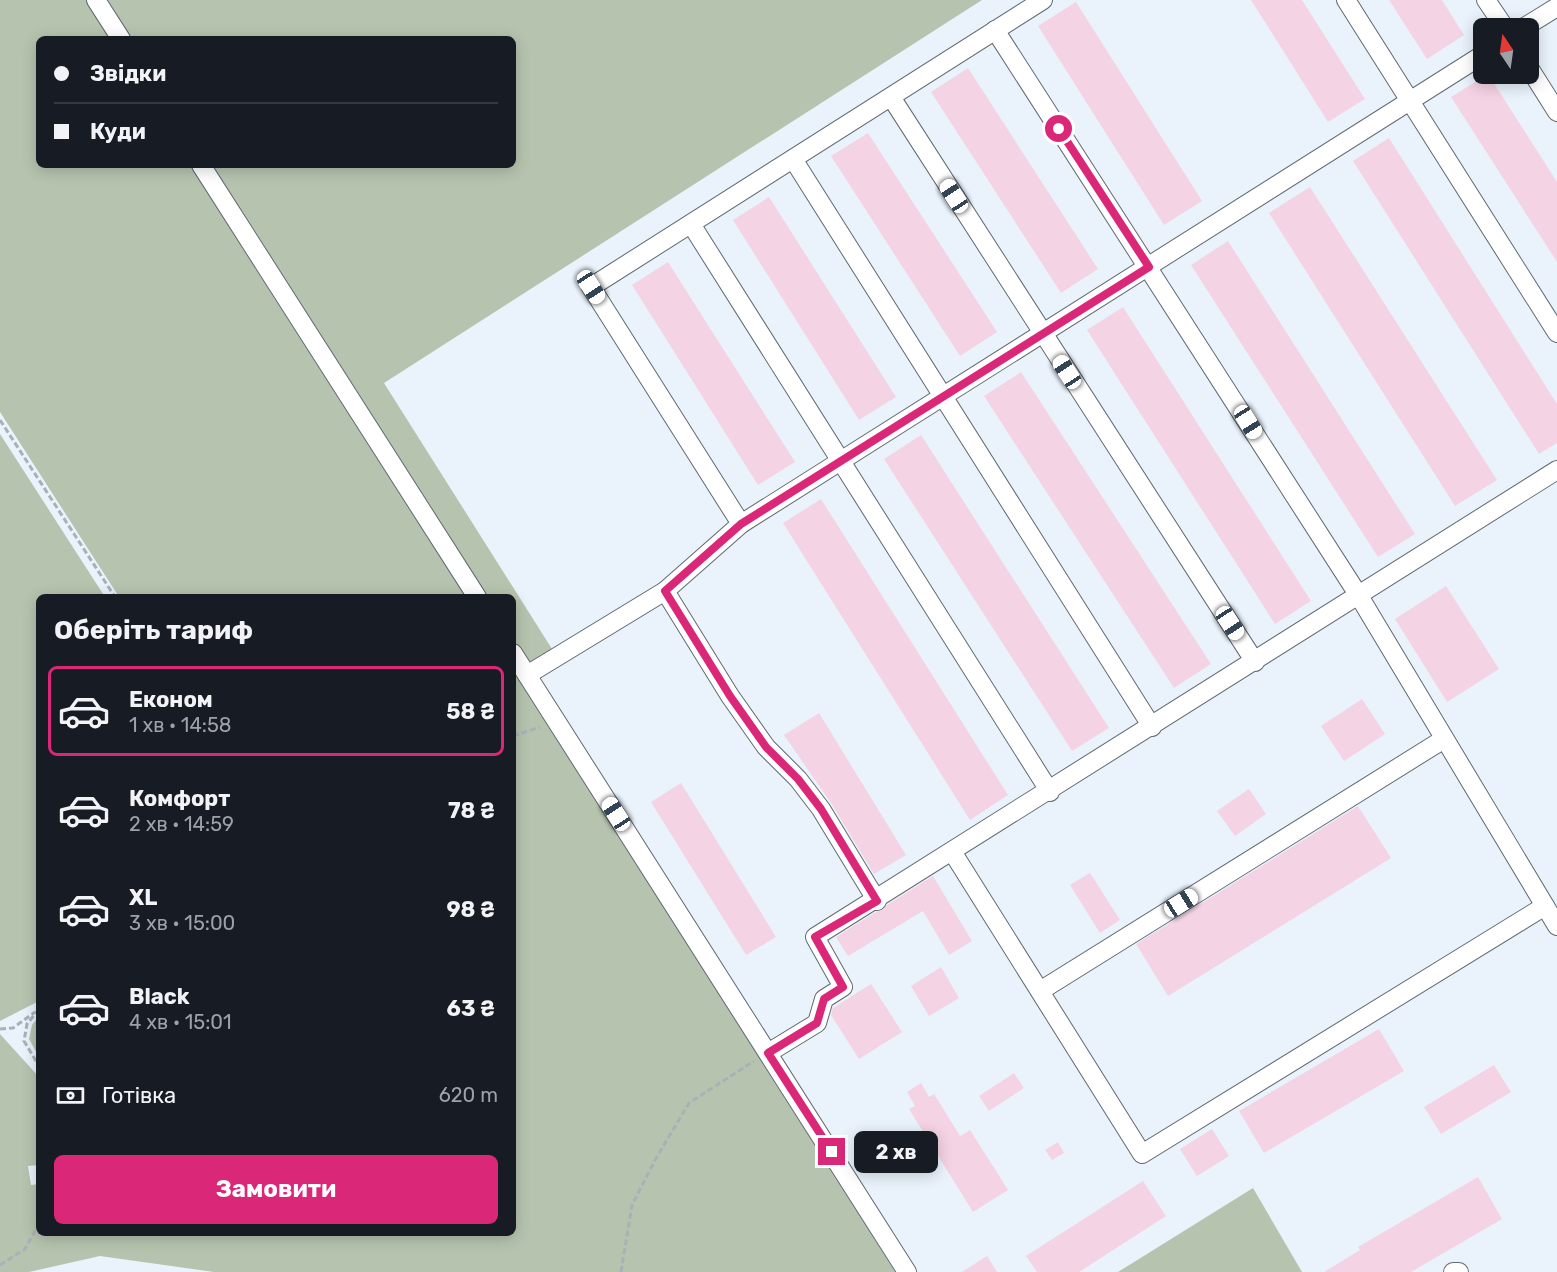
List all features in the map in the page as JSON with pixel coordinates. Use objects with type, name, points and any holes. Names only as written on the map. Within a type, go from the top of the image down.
[{"type":"street","points":[[96,0],[118,36]]},
{"type":"street","points":[[741,524],[591,287],[1043,0]]},
{"type":"street","points":[[1346,0],[1557,333]]},
{"type":"street","points":[[1486,0],[1498,18]]},
{"type":"street","points":[[1539,18],[1557,7]]},
{"type":"street","points":[[995,30],[1359,596],[1557,926]]},
{"type":"street","points":[[527,675],[665,591],[741,524],[1473,61]]},
{"type":"street","points":[[1539,83],[1557,112]]},
{"type":"street","points":[[891,97],[1255,662]]},
{"type":"street","points":[[793,159],[1152,727]]},
{"type":"street","points":[[203,168],[475,594]]},
{"type":"street","points":[[691,224],[1050,792]]},
{"type":"street","points":[[768,1053],[817,1023],[824,999],[843,987],[815,937],[877,901],[1557,470]]},
{"type":"street","points":[[665,591],[730,696],[766,747],[798,779],[821,809],[877,901]]},
{"type":"street","points":[[516,658],[908,1272]]},
{"type":"street","points":[[1040,991],[1444,739]]},
{"type":"street","points":[[953,853],[1142,1155],[1545,906]]},
{"type":"street","points":[[1453,1272],[1459,1272]]},
{"type":"path","points":[[0,420],[113,594]]},
{"type":"path","points":[[516,735],[556,720]]},
{"type":"path","points":[[0,1029],[14,1028],[36,1011]]},
{"type":"path","points":[[36,1012],[27,1024],[24,1041],[36,1061]]},
{"type":"path","points":[[621,1272],[632,1205],[655,1160],[689,1103],[768,1053]]},
{"type":"path","points":[[0,1265],[25,1249],[36,1229]]},
{"type":"green space","points":[[0,0],[91,0],[114,36],[36,36],[36,168],[198,168],[469,594],[117,594],[0,412]]},
{"type":"green space","points":[[105,0],[982,0],[384,383],[552,649],[528,664],[516,646],[516,594],[483,594],[212,168],[516,168],[516,36],[128,36]]},
{"type":"green space","points":[[0,434],[103,594],[36,594],[36,1003],[0,1021]]},
{"type":"green space","points":[[516,669],[895,1272],[214,1272],[100,1256],[29,1272],[0,1272],[0,1034],[36,1074],[36,1165],[28,1166],[31,1185],[36,1184],[36,1236],[516,1236]]},
{"type":"green space","points":[[36,1020],[36,1052],[29,1039],[32,1025]]},
{"type":"green space","points":[[1253,1188],[1302,1272],[1118,1272]]},
{"type":"building","points":[[1251,0],[1302,0],[1365,99],[1328,122]]},
{"type":"building","points":[[1389,0],[1442,0],[1464,35],[1427,59]]},
{"type":"building","points":[[1076,2],[1202,201],[1164,225],[1038,26]]},
{"type":"building","points":[[968,68],[1098,269],[1061,293],[931,92]]},
{"type":"building","points":[[1473,83],[1494,84],[1557,182],[1557,262],[1451,97]]},
{"type":"building","points":[[868,133],[997,332],[960,356],[831,156]]},
{"type":"building","points":[[1389,138],[1557,404],[1557,443],[1539,454],[1353,161]]},
{"type":"building","points":[[1310,187],[1497,480],[1455,506],[1269,213]]},
{"type":"building","points":[[769,197],[896,397],[859,420],[733,220]]},
{"type":"building","points":[[1228,241],[1415,534],[1378,557],[1191,265]]},
{"type":"building","points":[[668,262],[795,462],[758,485],[632,285]]},
{"type":"building","points":[[1123,307],[1311,601],[1275,624],[1087,330]]},
{"type":"building","points":[[1021,372],[1211,664],[1174,688],[984,396]]},
{"type":"building","points":[[921,435],[1109,728],[1072,751],[884,459]]},
{"type":"building","points":[[821,499],[1008,795],[970,820],[783,523]]},
{"type":"building","points":[[1446,586],[1499,669],[1447,702],[1395,619]]},
{"type":"building","points":[[1362,699],[1385,734],[1344,761],[1321,726]]},
{"type":"building","points":[[819,713],[906,855],[874,874],[831,803],[784,735]]},
{"type":"building","points":[[681,783],[776,937],[746,955],[651,802]]},
{"type":"building","points":[[1249,789],[1266,814],[1235,836],[1217,811]]},
{"type":"building","points":[[1358,806],[1391,858],[1168,996],[1136,944]]},
{"type":"building","points":[[1090,873],[1120,920],[1100,933],[1070,885]]},
{"type":"building","points":[[933,876],[972,941],[949,955],[923,911],[848,956],[836,937],[883,910],[887,905]]},
{"type":"building","points":[[941,967],[959,998],[929,1016],[911,986]]},
{"type":"building","points":[[871,984],[902,1032],[859,1059],[831,1015],[833,1008]]},
{"type":"building","points":[[1379,1029],[1404,1071],[1264,1153],[1239,1111]]},
{"type":"building","points":[[1494,1065],[1511,1092],[1441,1134],[1424,1107]]},
{"type":"building","points":[[1014,1073],[1024,1088],[989,1111],[979,1096]]},
{"type":"building","points":[[921,1083],[929,1097],[934,1094],[960,1136],[970,1130],[1008,1190],[973,1212],[909,1109],[915,1106],[907,1092]]},
{"type":"building","points":[[1212,1129],[1229,1156],[1197,1176],[1180,1149]]},
{"type":"building","points":[[1058,1142],[1064,1153],[1052,1160],[1045,1150]]},
{"type":"building","points":[[1478,1177],[1502,1219],[1411,1272],[1324,1272],[1360,1250],[1358,1247]]},
{"type":"building","points":[[1143,1181],[1166,1216],[1079,1272],[1037,1272],[1026,1256]]},
{"type":"building","points":[[987,1256],[997,1272],[962,1272]]},
{"type":"route","points":[[832,1152],[768,1053],[817,1023],[824,999],[843,987],[815,937],[877,901],[821,809],[798,779],[766,747],[730,696],[665,591],[741,524],[1149,267],[1059,129]]}]
